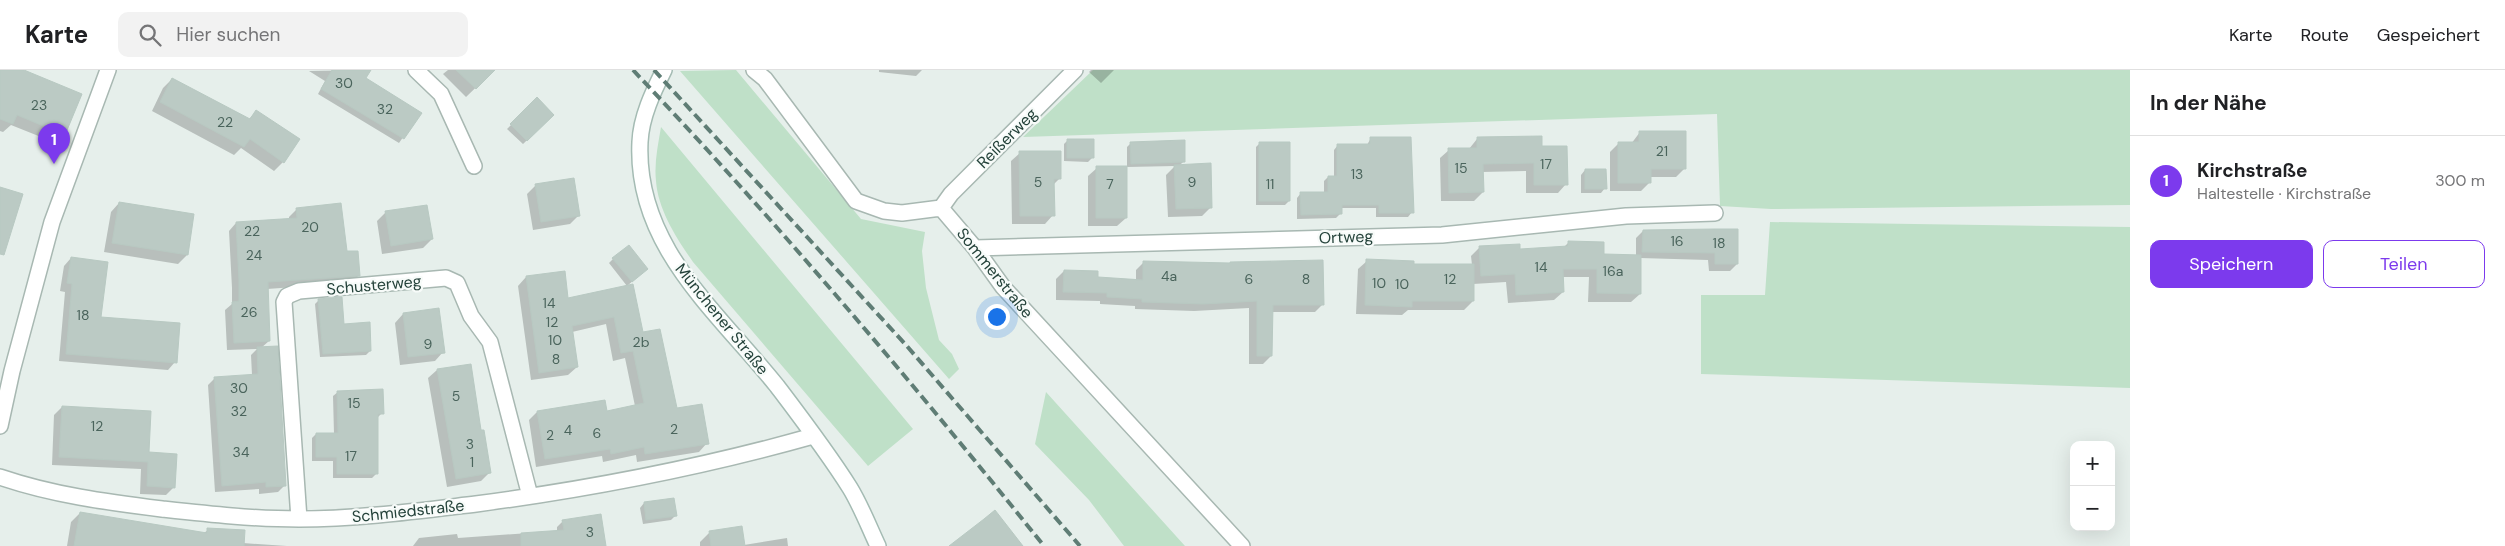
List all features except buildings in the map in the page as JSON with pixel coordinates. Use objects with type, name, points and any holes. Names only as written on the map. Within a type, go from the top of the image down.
[{"type":"street","points":[[0,426],[12,371],[52,222],[108,70]]},
{"type":"street","points":[[416,70],[441,94],[474,166]]},
{"type":"street","name":"Münchener Straße","points":[[664,70],[646,113],[640,140],[642,186],[657,232],[684,276],[743,344],[813,436],[850,489],[878,546]]},
{"type":"street","points":[[754,70],[764,79],[856,201],[884,211],[902,213],[942,208]]},
{"type":"street","name":"Reißerweg","points":[[942,208],[951,194],[1075,70]]},
{"type":"street","name":"Sommerstraße","points":[[942,208],[975,248],[1002,287],[1242,546]]},
{"type":"street","name":"Ortweg","points":[[975,248],[1442,235],[1626,216],[1715,213]]},
{"type":"street","name":"Schusterweg","points":[[299,519],[284,302],[287,296],[299,291],[446,278],[457,283],[472,316],[490,342],[530,496]]},
{"type":"street","name":"Schmiedstraße","points":[[0,477],[33,488],[90,500],[244,517],[299,519],[385,515],[530,496],[737,457],[813,436]]},
{"type":"green space","points":[[736,70],[861,219],[925,232],[922,251],[926,288],[939,340],[952,354],[959,369],[949,379],[680,71]]},
{"type":"green space","points":[[1093,70],[2130,70],[2130,205],[1771,209],[1720,206],[1717,114],[1023,137]]},
{"type":"green space","points":[[661,127],[913,429],[868,466],[693,262],[681,244],[669,224],[660,203],[656,181]]},
{"type":"green space","points":[[1770,222],[2130,227],[2130,388],[1701,374],[1701,295],[1765,295]]},
{"type":"green space","points":[[1046,392],[1185,546],[1124,546],[1089,500],[1035,444]]},
{"type":"railway","points":[[633,70],[792,244],[945,424],[1044,546]]},
{"type":"railway","points":[[654,70],[906,345],[1080,546]]},
{"type":"place","name":"Kirchstraße","points":[[54,164]]}]
